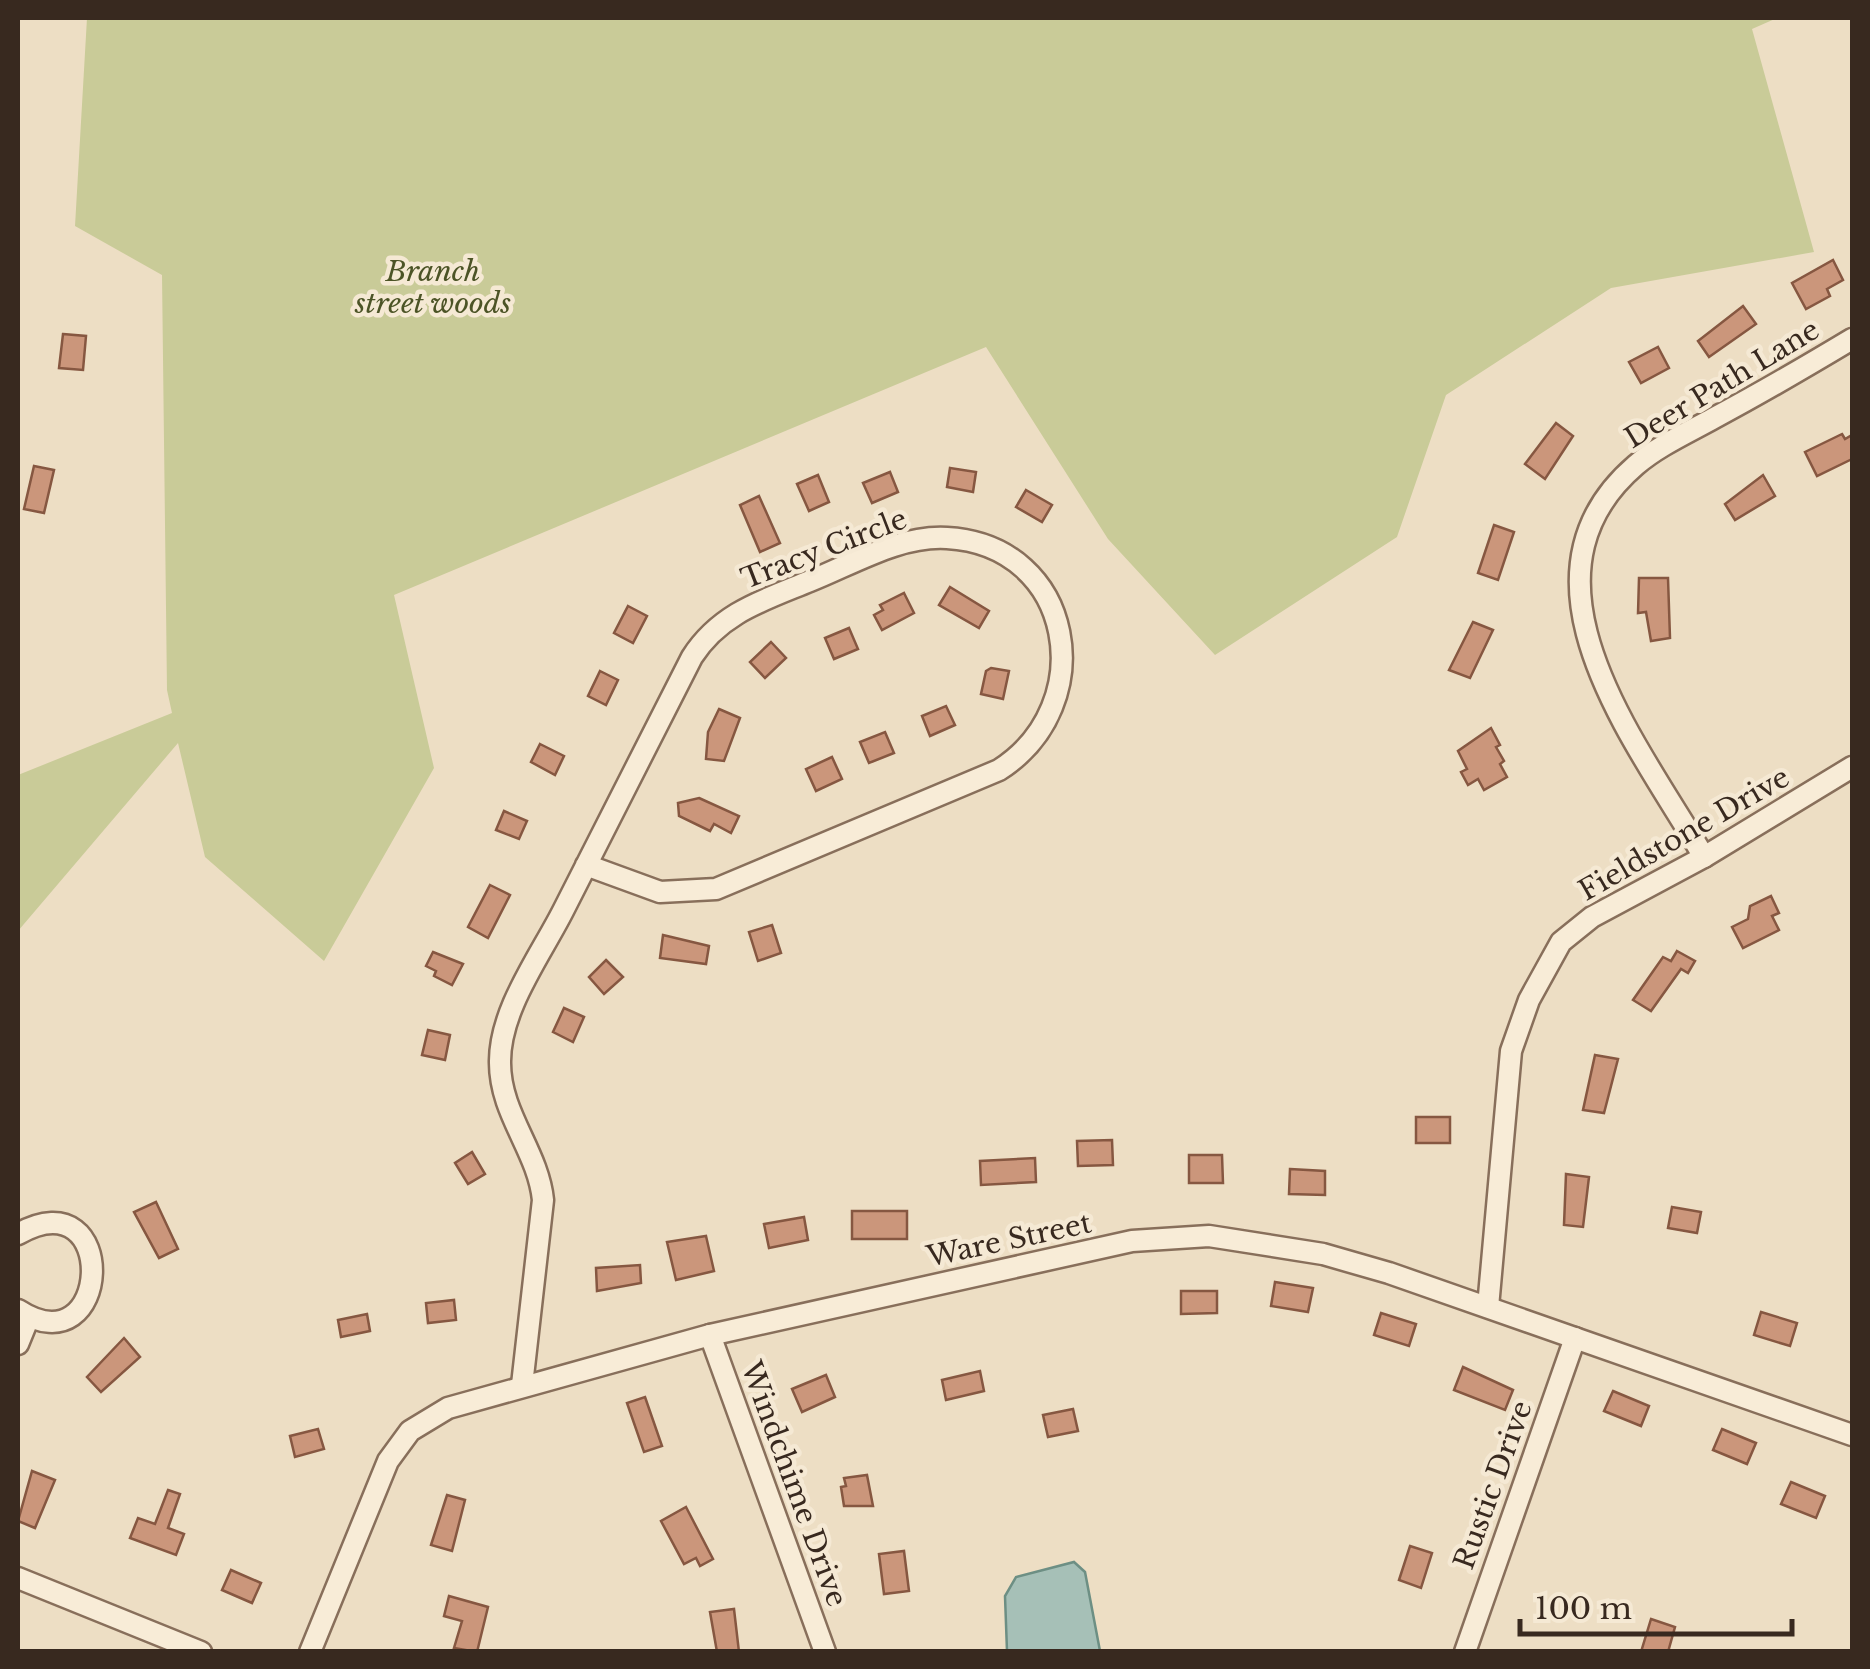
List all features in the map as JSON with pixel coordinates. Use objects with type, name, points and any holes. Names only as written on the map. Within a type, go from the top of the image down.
[{"type":"street","name":"Deer Path Lane","points":[[1704,857],[1594,661],[1578,596],[1583,553],[1602,507],[1638,462],[1852,339]]},
{"type":"street","name":"Tracy Circle","points":[[522,1385],[543,1200],[538,1171],[505,1097],[502,1043],[514,1007],[692,658],[726,618],[897,546],[930,538],[963,540],[995,550],[1023,569],[1045,595],[1062,642],[1060,692],[1038,738],[1000,770],[716,889],[660,892],[586,866]]},
{"type":"street","name":"Fieldstone Drive","points":[[1488,1308],[1511,1051],[1544,967],[1561,942],[1592,917],[1704,857],[1852,767]]},
{"type":"street","points":[[18,1234],[47,1224],[64,1227],[88,1246],[96,1275],[84,1303],[59,1319],[23,1314],[18,1344]]},
{"type":"street","name":"Ware Street","points":[[310,1652],[388,1461],[410,1432],[448,1408],[710,1336],[1132,1242],[1209,1236],[1323,1254],[1852,1435]]},
{"type":"street","name":"Windchime Drive","points":[[710,1336],[824,1652]]},
{"type":"street","name":"Rustic Drive","points":[[1465,1652],[1575,1338]]},
{"type":"street","points":[[18,1578],[201,1652]]},
{"type":"green space","name":"Branch street woods","points":[[87,18],[1777,18],[1752,29],[1814,252],[1611,288],[1446,395],[1397,537],[1215,655],[1108,539],[986,347],[394,595],[434,768],[324,961],[205,857],[178,743],[18,931],[18,775],[172,713],[167,690],[162,275],[75,226]]},
{"type":"water","points":[[1074,1562],[1085,1572],[1100,1651],[1007,1651],[1005,1596],[1016,1577]]},
{"type":"building","points":[[1833,260],[1843,280],[1827,289],[1830,296],[1806,309],[1792,283]]},
{"type":"building","points":[[1743,306],[1756,324],[1709,357],[1698,341]]},
{"type":"building","points":[[63,334],[86,336],[83,370],[59,368]]},
{"type":"building","points":[[1658,347],[1669,368],[1641,383],[1629,362]]},
{"type":"building","points":[[1556,423],[1573,436],[1545,479],[1525,464]]},
{"type":"building","points":[[1842,434],[1845,439],[1852,435],[1852,459],[1817,476],[1805,452]]},
{"type":"building","points":[[34,466],[54,470],[44,513],[24,509]]},
{"type":"building","points":[[950,468],[976,472],[973,492],[947,487]]},
{"type":"building","points":[[890,472],[898,492],[872,503],[863,483]]},
{"type":"building","points":[[818,475],[829,502],[809,511],[797,484]]},
{"type":"building","points":[[1763,475],[1775,496],[1735,520],[1725,504]]},
{"type":"building","points":[[1026,490],[1052,505],[1042,522],[1016,507]]},
{"type":"building","points":[[759,496],[780,543],[760,552],[740,505]]},
{"type":"building","points":[[1494,525],[1514,532],[1498,580],[1478,573]]},
{"type":"building","points":[[1639,578],[1668,578],[1670,638],[1651,641],[1646,612],[1638,613]]},
{"type":"building","points":[[950,587],[989,611],[979,628],[939,605]]},
{"type":"building","points":[[904,593],[914,613],[882,630],[874,615],[883,610],[880,605]]},
{"type":"building","points":[[628,606],[647,616],[633,643],[614,633]]},
{"type":"building","points":[[1473,622],[1493,630],[1470,678],[1449,670]]},
{"type":"building","points":[[849,628],[858,649],[834,659],[825,638]]},
{"type":"building","points":[[771,642],[786,658],[765,678],[750,662]]},
{"type":"building","points":[[600,671],[618,680],[606,705],[588,696]]},
{"type":"building","points":[[986,671],[1009,671],[1003,699],[981,694]]},
{"type":"building","points":[[946,706],[955,725],[930,736],[922,716]]},
{"type":"building","points":[[719,709],[740,718],[724,761],[706,759],[708,732]]},
{"type":"building","points":[[1491,728],[1500,745],[1496,747],[1507,777],[1484,790],[1478,779],[1468,785],[1461,772],[1467,769],[1458,751]]},
{"type":"building","points":[[885,732],[894,753],[869,763],[860,742]]},
{"type":"building","points":[[540,744],[564,756],[555,775],[531,762]]},
{"type":"building","points":[[832,757],[842,779],[816,791],[806,769]]},
{"type":"building","points":[[699,798],[739,816],[731,833],[714,824],[710,831],[679,816],[678,803]]},
{"type":"building","points":[[504,811],[527,821],[519,839],[496,830]]},
{"type":"building","points":[[490,885],[510,895],[488,938],[468,927]]},
{"type":"building","points":[[1771,896],[1779,913],[1772,916],[1779,930],[1743,948],[1732,927],[1748,919],[1750,906]]},
{"type":"building","points":[[772,925],[781,953],[758,961],[749,932]]},
{"type":"building","points":[[663,935],[709,946],[706,964],[660,958]]},
{"type":"building","points":[[1677,951],[1695,961],[1688,973],[1681,969],[1651,1011],[1633,1000],[1663,957],[1671,961]]},
{"type":"building","points":[[433,952],[463,964],[452,985],[434,976],[436,971],[426,966]]},
{"type":"building","points":[[606,960],[623,977],[604,994],[589,977]]},
{"type":"building","points":[[564,1008],[584,1017],[573,1042],[553,1032]]},
{"type":"building","points":[[428,1030],[450,1035],[445,1060],[422,1055]]},
{"type":"building","points":[[1595,1055],[1618,1059],[1604,1113],[1583,1110]]},
{"type":"building","points":[[1416,1117],[1450,1117],[1450,1143],[1416,1143]]},
{"type":"building","points":[[1112,1140],[1113,1165],[1078,1166],[1077,1141]]},
{"type":"building","points":[[472,1152],[485,1174],[468,1184],[455,1163]]},
{"type":"building","points":[[1189,1155],[1222,1155],[1223,1183],[1189,1183]]},
{"type":"building","points":[[1035,1158],[1036,1182],[981,1185],[980,1161]]},
{"type":"building","points":[[1290,1169],[1325,1171],[1325,1195],[1289,1194]]},
{"type":"building","points":[[1566,1174],[1589,1177],[1583,1227],[1564,1225]]},
{"type":"building","points":[[156,1202],[178,1249],[159,1258],[134,1212]]},
{"type":"building","points":[[1672,1207],[1701,1212],[1697,1233],[1668,1228]]},
{"type":"building","points":[[852,1211],[907,1211],[907,1239],[852,1239]]},
{"type":"building","points":[[804,1217],[808,1240],[769,1248],[764,1224]]},
{"type":"building","points":[[706,1236],[714,1271],[676,1280],[667,1242]]},
{"type":"building","points":[[640,1265],[641,1283],[597,1291],[596,1268]]},
{"type":"building","points":[[1275,1282],[1313,1288],[1308,1312],[1271,1306]]},
{"type":"building","points":[[1181,1291],[1217,1291],[1217,1313],[1181,1314]]},
{"type":"building","points":[[454,1300],[456,1320],[428,1323],[426,1303]]},
{"type":"building","points":[[1761,1312],[1797,1323],[1790,1346],[1754,1335]]},
{"type":"building","points":[[1381,1313],[1416,1324],[1409,1346],[1374,1335]]},
{"type":"building","points":[[367,1314],[370,1331],[341,1337],[338,1320]]},
{"type":"building","points":[[124,1338],[140,1357],[101,1392],[87,1377]]},
{"type":"building","points":[[1463,1367],[1513,1390],[1505,1410],[1454,1390]]},
{"type":"building","points":[[980,1371],[984,1391],[946,1400],[942,1380]]},
{"type":"building","points":[[826,1375],[835,1397],[802,1412],[792,1389]]},
{"type":"building","points":[[1613,1391],[1649,1406],[1641,1426],[1604,1411]]},
{"type":"building","points":[[645,1397],[662,1446],[644,1452],[627,1403]]},
{"type":"building","points":[[1073,1409],[1078,1431],[1048,1437],[1043,1415]]},
{"type":"building","points":[[318,1429],[324,1449],[295,1457],[290,1436]]},
{"type":"building","points":[[1722,1429],[1756,1443],[1747,1464],[1713,1450]]},
{"type":"building","points":[[32,1471],[55,1480],[35,1528],[18,1521]]},
{"type":"building","points":[[867,1475],[873,1506],[844,1506],[844,1478]]},
{"type":"building","points":[[1791,1482],[1825,1496],[1816,1518],[1781,1504]]},
{"type":"building","points":[[168,1490],[180,1494],[168,1528],[184,1534],[176,1555],[130,1538],[138,1518],[155,1524]]},
{"type":"building","points":[[447,1495],[465,1500],[452,1551],[431,1545]]},
{"type":"building","points":[[686,1507],[713,1559],[700,1566],[696,1558],[684,1564],[661,1521]]},
{"type":"building","points":[[1410,1546],[1432,1553],[1421,1588],[1399,1580]]},
{"type":"building","points":[[904,1551],[909,1591],[884,1594],[879,1554]]},
{"type":"building","points":[[231,1570],[261,1583],[252,1603],[222,1590]]},
{"type":"building","points":[[449,1596],[488,1607],[477,1652],[454,1648],[462,1621],[444,1616]]},
{"type":"building","points":[[734,1609],[739,1652],[717,1652],[710,1612]]},
{"type":"building","points":[[1651,1619],[1675,1627],[1668,1652],[1641,1652]]}]
